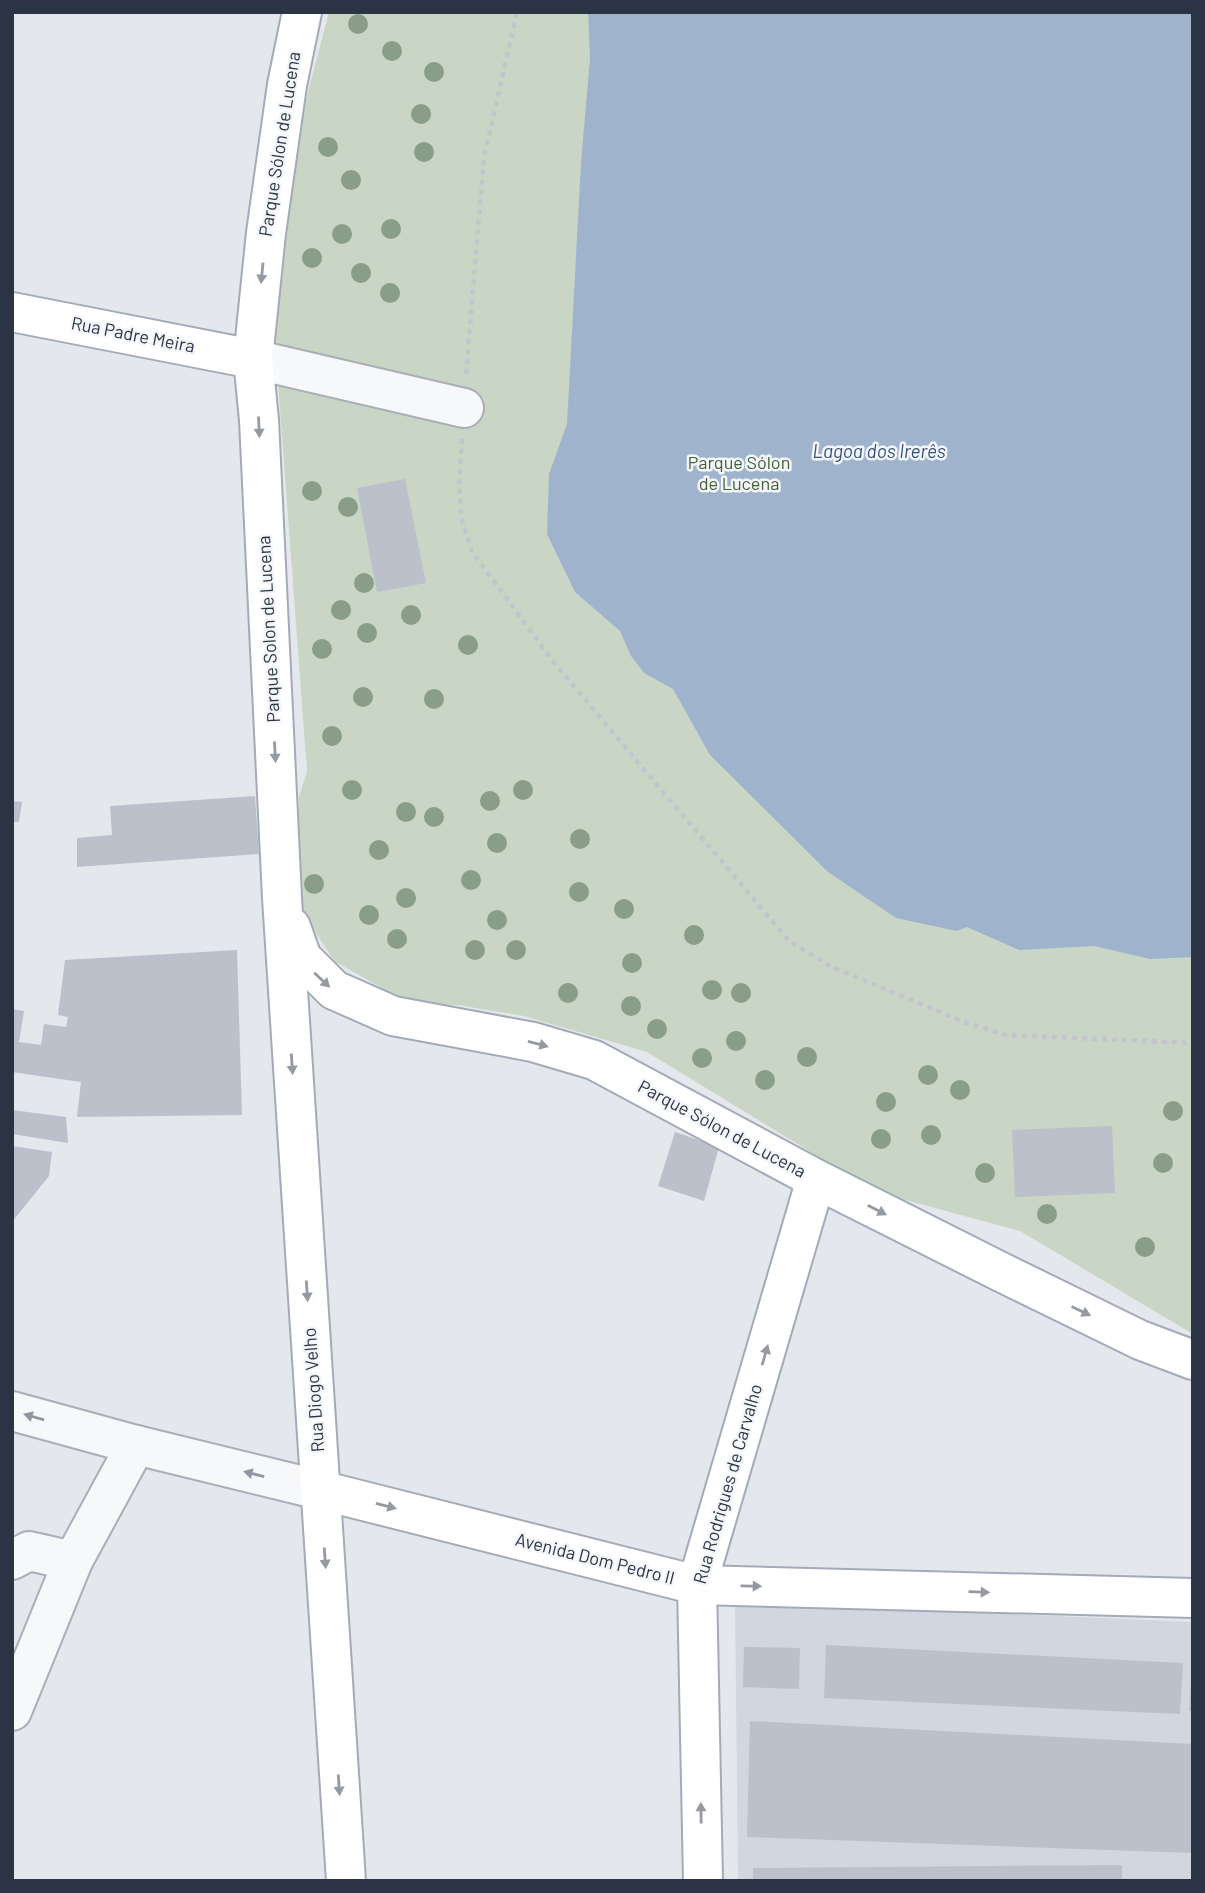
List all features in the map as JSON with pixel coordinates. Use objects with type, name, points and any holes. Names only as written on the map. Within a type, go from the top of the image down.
[{"type":"main road","name":"Parque Sólon de Lucena","points":[[253,359],[266,233],[287,85],[302,12]]},
{"type":"main road","name":"Rua Padre Meira","points":[[12,312],[253,359]]},
{"type":"main road","name":"Parque Solon de Lucena","points":[[253,359],[259,420],[282,898]]},
{"type":"main road","name":"Parque Sólon de Lucena","points":[[282,898],[302,958],[334,990],[393,1016],[533,1042],[594,1060],[817,1179],[1140,1340],[1193,1360]]},
{"type":"main road","name":"Rua Diogo Velho","points":[[282,898],[346,1881]]},
{"type":"main road","name":"Rua Rodrigues de Carvalho","points":[[703,1881],[697,1585],[817,1179]]},
{"type":"main road","name":"Avenida Dom Pedro II","points":[[320,1489],[697,1585],[1193,1598]]},
{"type":"street","points":[[253,359],[464,408]]},
{"type":"street","name":"Avenida Dom Pedro II","points":[[12,1410],[136,1445],[320,1489]]},
{"type":"street","points":[[12,1710],[73,1561],[136,1445]]},
{"type":"street","points":[[12,1560],[29,1551],[73,1561]]},
{"type":"path","points":[[517,12],[484,156],[459,486],[462,520],[472,552],[555,664],[789,941],[832,967],[964,1021],[1006,1035],[1193,1043]]},
{"type":"shaded area","points":[[735,1602],[1193,1622],[1193,1881],[738,1881]]},
{"type":"green space","name":"Parque Sólon de Lucena","points":[[329,12],[1193,12],[1193,1334],[1020,1231],[876,1192],[647,1052],[524,1016],[458,1005],[410,1004],[334,961],[301,909],[296,850],[299,797],[307,771],[273,315],[301,119]]},
{"type":"water","name":"Lagoa dos Irerês","points":[[588,12],[1193,12],[1193,957],[1150,959],[1094,946],[1019,950],[967,927],[957,931],[896,918],[828,872],[710,755],[673,689],[644,673],[631,656],[620,631],[575,592],[547,534],[549,474],[567,424],[581,163],[590,58]]},
{"type":"building","points":[[405,479],[426,583],[377,592],[357,488]]},
{"type":"building","points":[[255,796],[259,854],[77,867],[77,838],[112,835],[110,806]]},
{"type":"building","points":[[12,801],[22,802],[19,822],[12,822]]},
{"type":"building","points":[[237,950],[242,1115],[77,1117],[81,1082],[12,1072],[12,1009],[24,1011],[19,1042],[41,1045],[44,1024],[66,1027],[68,1017],[58,1015],[65,960]]},
{"type":"building","points":[[12,1110],[66,1117],[68,1143],[12,1134]]},
{"type":"building","points":[[1112,1126],[1115,1193],[1015,1197],[1012,1130]]},
{"type":"building","points":[[675,1132],[719,1147],[704,1201],[658,1186]]},
{"type":"building","points":[[12,1146],[52,1152],[49,1176],[12,1222]]},
{"type":"building","points":[[826,1645],[1183,1663],[1180,1714],[824,1698]]},
{"type":"building","points":[[744,1647],[800,1648],[799,1689],[743,1687]]},
{"type":"building","points":[[1191,1682],[1193,1711],[1189,1711]]},
{"type":"building","points":[[750,1721],[1193,1744],[1193,1853],[747,1837]]},
{"type":"building","points":[[1122,1865],[1122,1881],[753,1881],[753,1868]]}]
